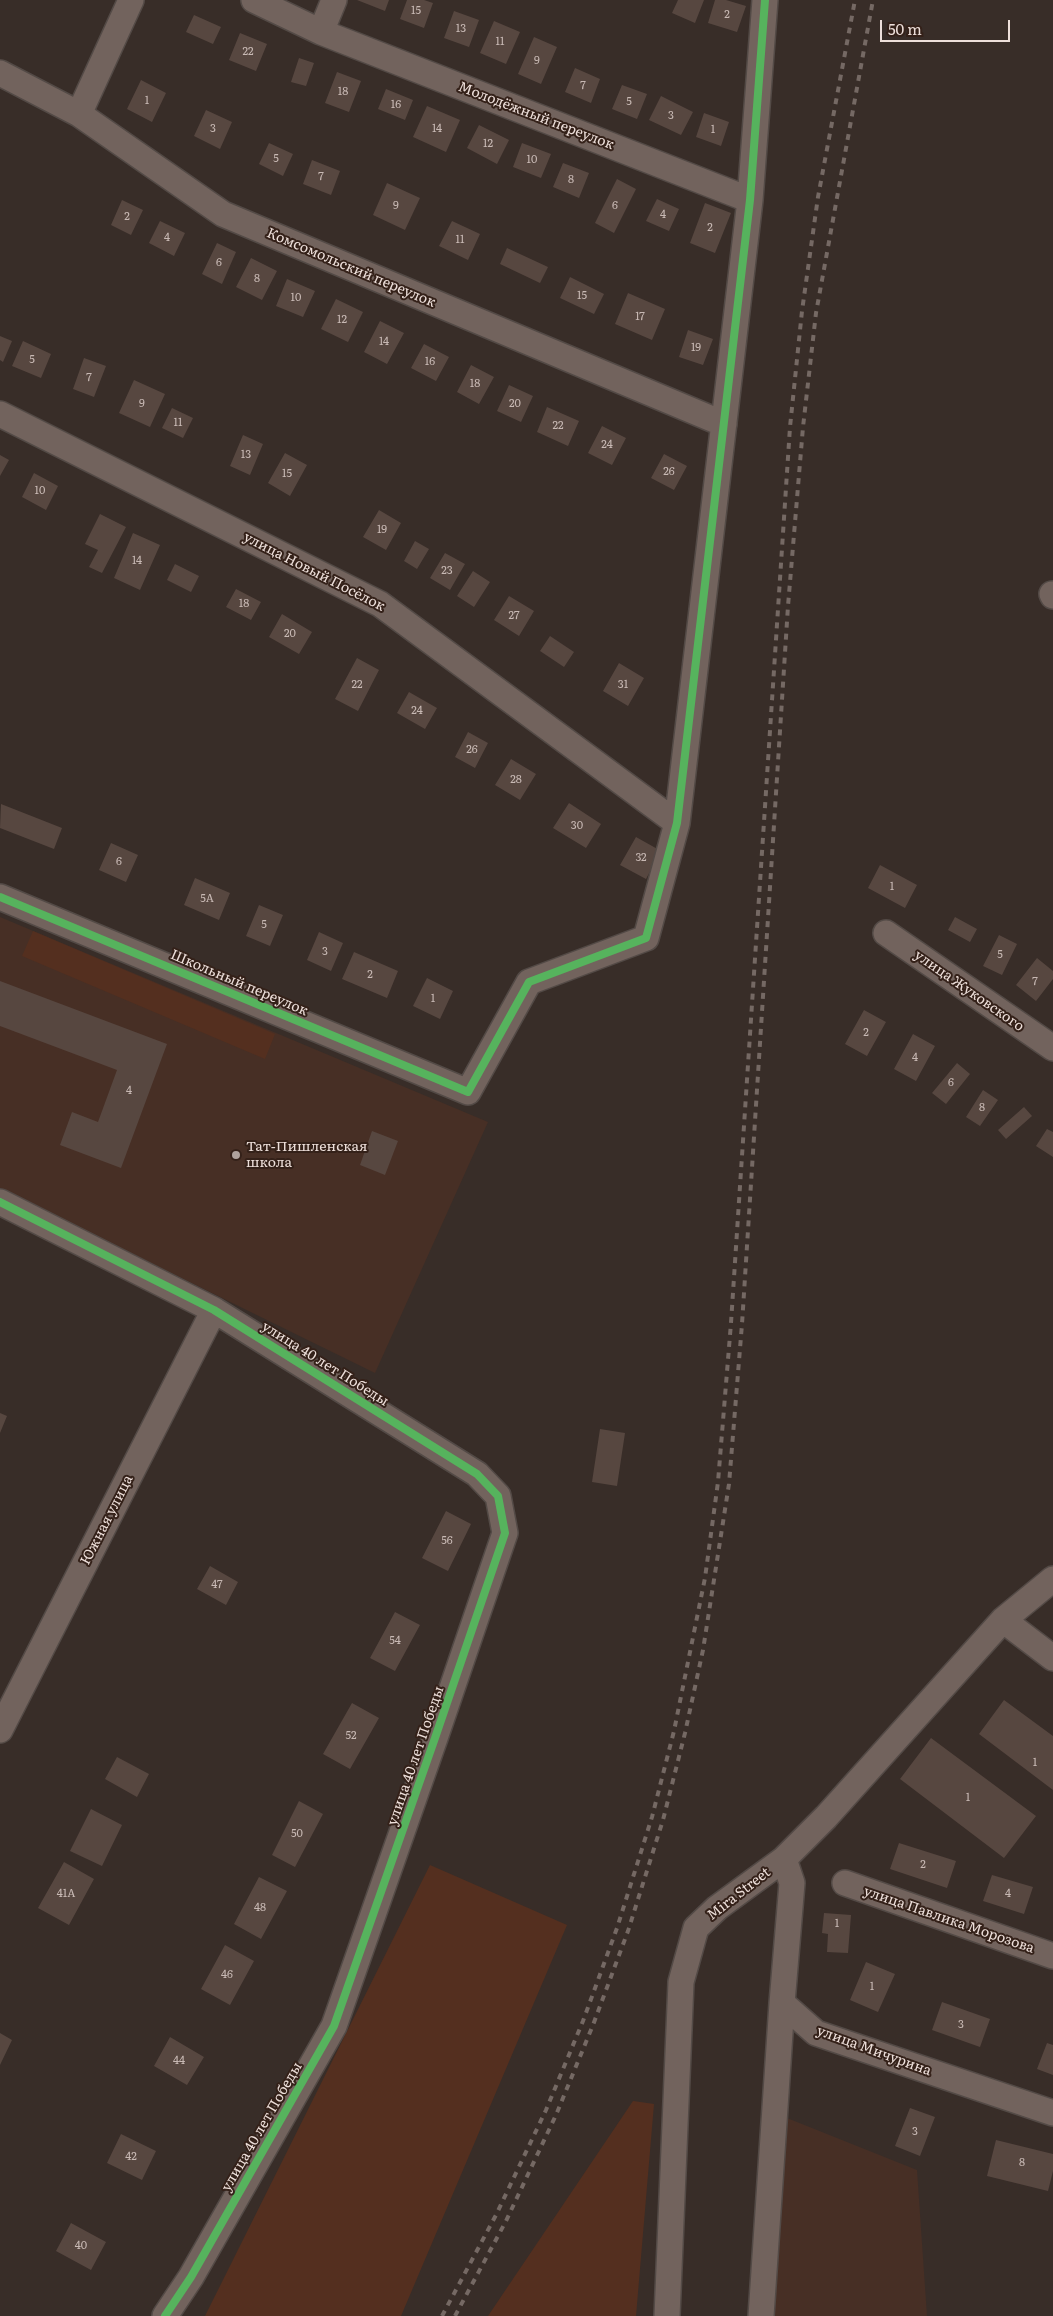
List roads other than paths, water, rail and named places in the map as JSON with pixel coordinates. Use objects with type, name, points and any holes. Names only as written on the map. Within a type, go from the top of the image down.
[{"type":"street","points":[[79,114],[131,0]]},
{"type":"street","name":"Молодёжный переулок","points":[[254,0],[321,32],[750,200]]},
{"type":"street","points":[[321,32],[334,0]]},
{"type":"street","points":[[677,823],[750,200],[766,0]]},
{"type":"street","name":"Комсомольский переулок","points":[[0,73],[79,114],[223,214],[724,424]]},
{"type":"street","name":"улица Новый Посёлок","points":[[0,414],[380,604],[677,823]]},
{"type":"street","name":"Школьный переулок","points":[[0,897],[468,1092],[528,982],[646,938],[677,823]]},
{"type":"street","name":"улица Жуковского","points":[[886,933],[1053,1048]]},
{"type":"street","name":"улица 40 лет Победы","points":[[0,1202],[214,1310],[477,1474],[498,1496],[505,1533],[436,1738],[334,2026],[191,2277],[165,2316]]},
{"type":"street","name":"Южная улица","points":[[0,1730],[214,1310]]},
{"type":"street","name":"Mira Street","points":[[668,2316],[681,1982],[696,1928],[717,1908],[784,1860],[826,1817],[1003,1620],[1053,1579]]},
{"type":"street","points":[[1003,1620],[1053,1658]]},
{"type":"street","points":[[761,2316],[792,1883],[784,1860]]},
{"type":"street","name":"улица Павлика Морозова","points":[[845,1883],[1053,1956]]},
{"type":"street","name":"улица Мичурина","points":[[782,2003],[816,2033],[1053,2113]]},
{"type":"railway","points":[[442,2316],[496,2215],[546,2110],[583,2021],[617,1928],[652,1817],[674,1731],[705,1578],[718,1482],[731,1323],[790,427],[802,311],[818,197],[855,0]]},
{"type":"railway","points":[[455,2316],[506,2221],[556,2115],[593,2025],[628,1931],[663,1820],[703,1650],[729,1484],[742,1324],[788,606],[803,427],[816,313],[873,0]]},
{"type":"place","name":"Тат-Пишленская школа","points":[[236,1155]]}]
